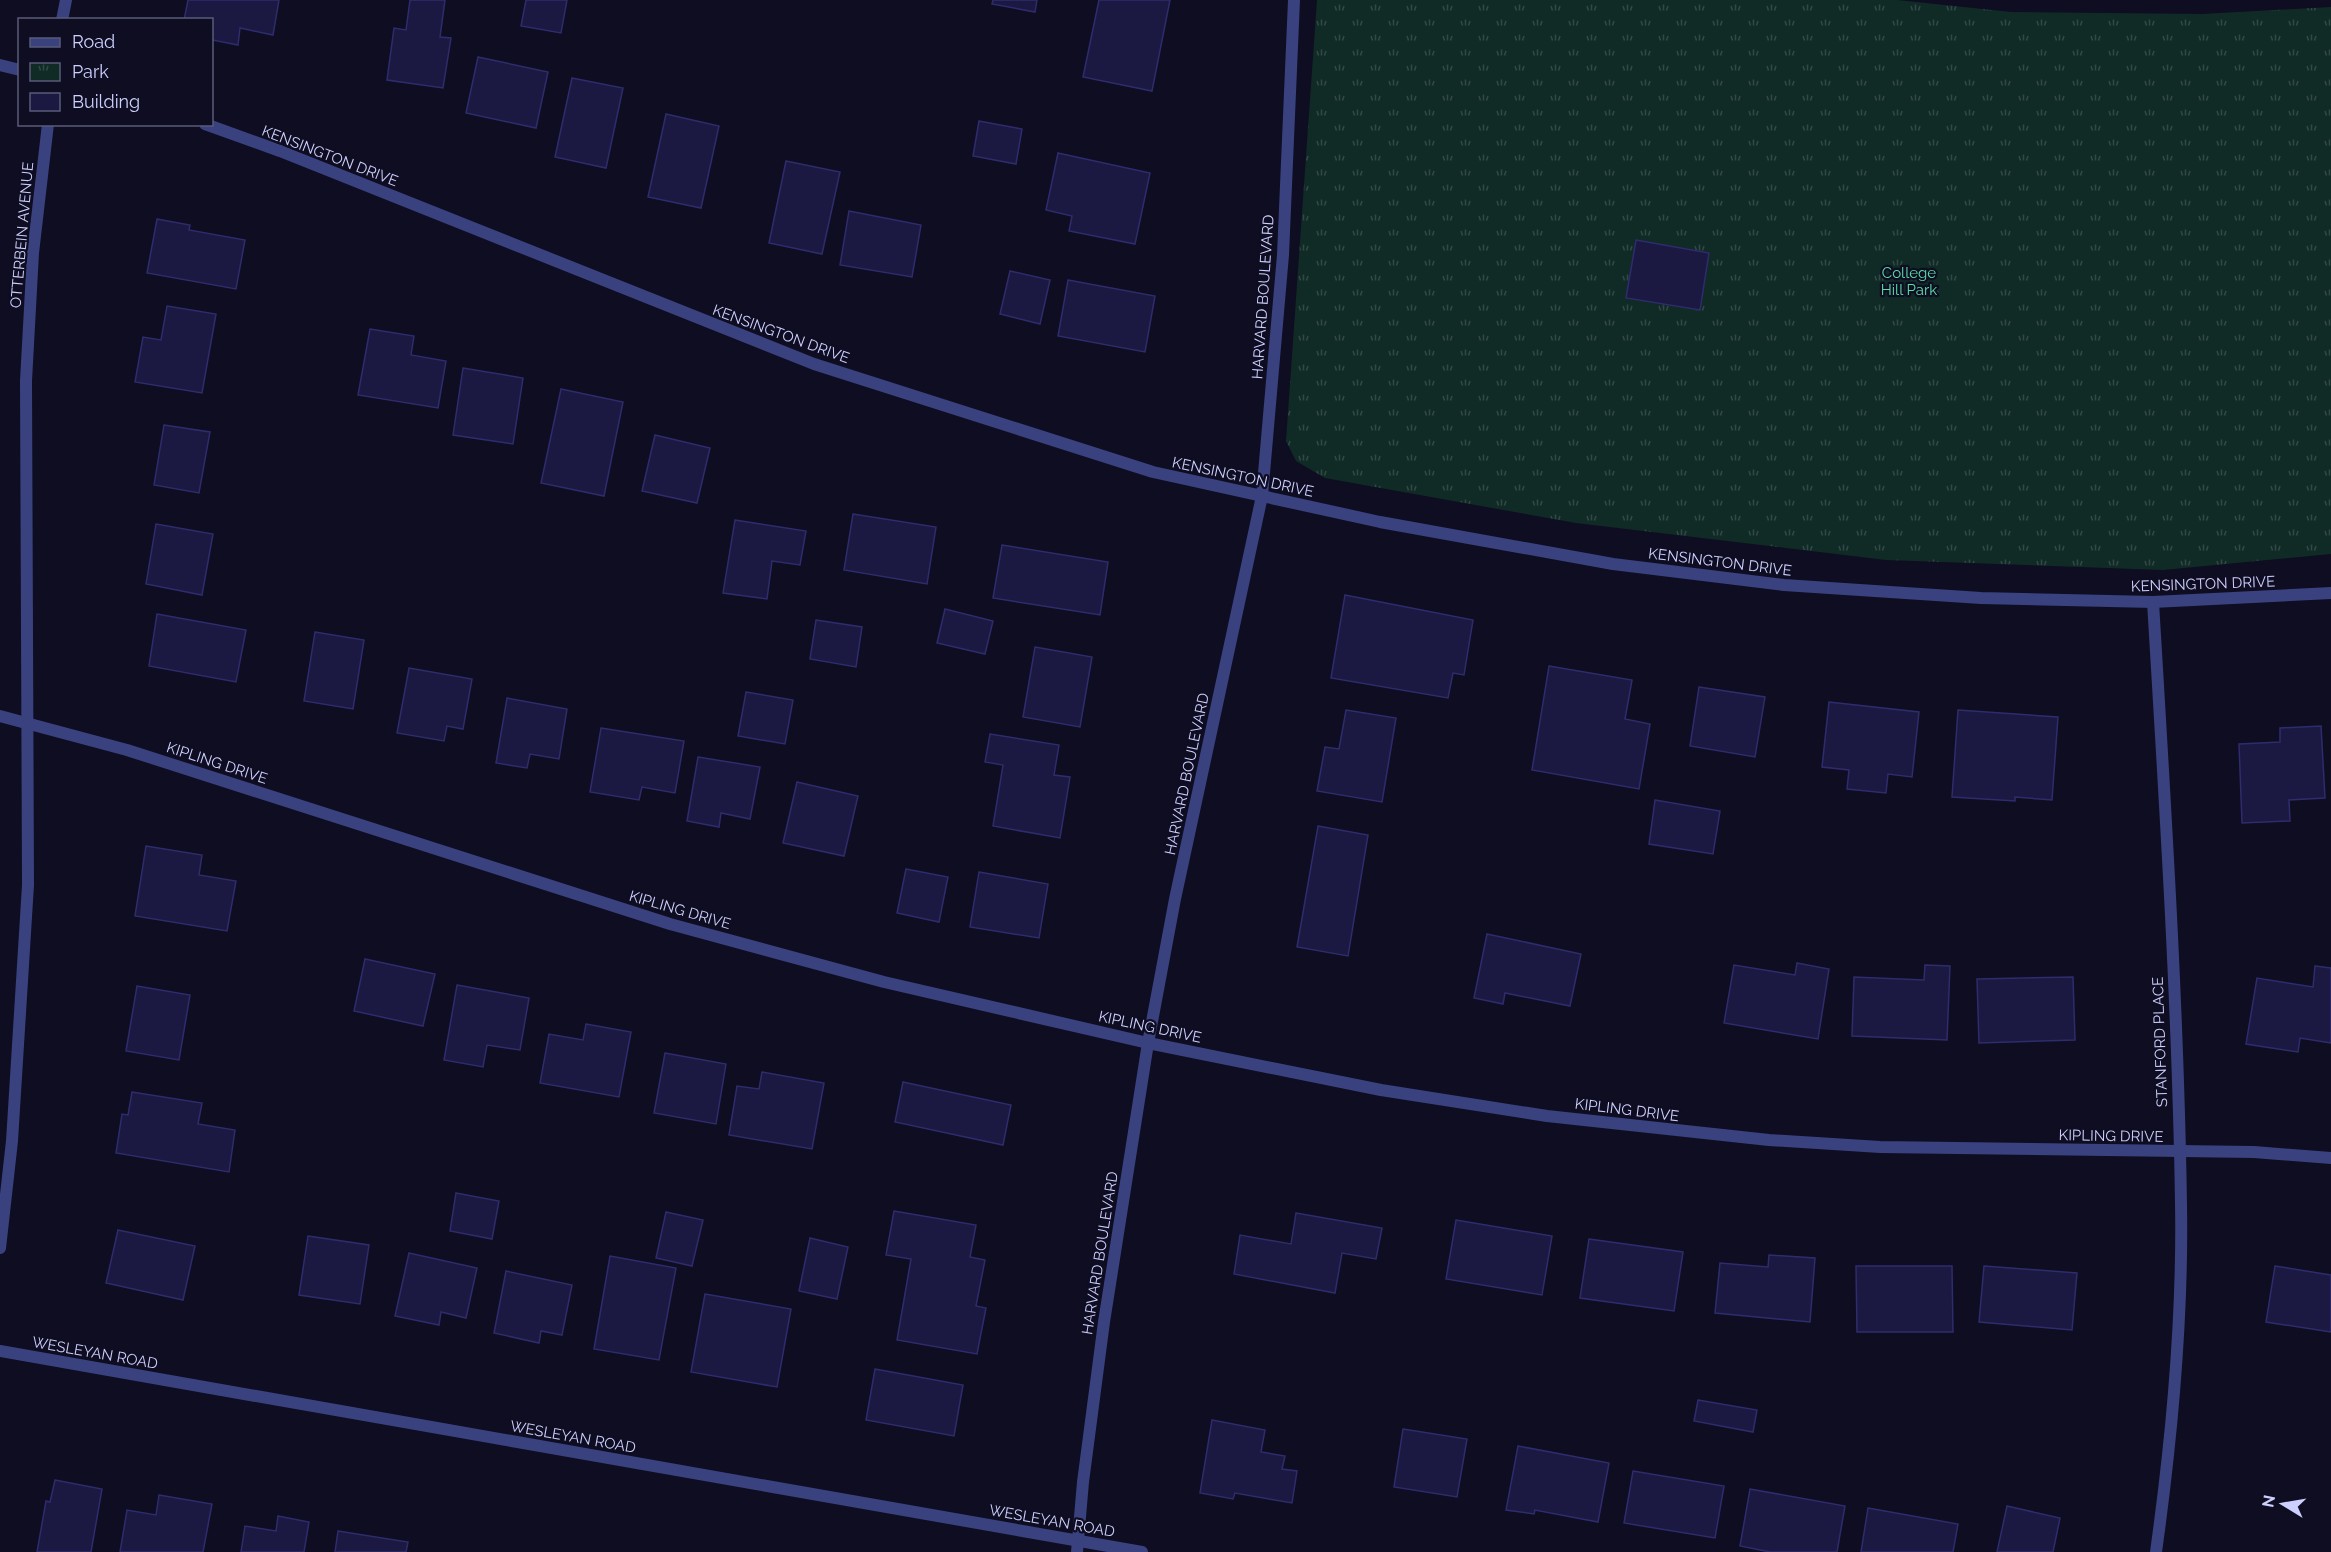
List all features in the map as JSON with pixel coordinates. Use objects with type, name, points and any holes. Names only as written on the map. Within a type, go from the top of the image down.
[{"type":"street","points":[[62,18],[66,0]]},
{"type":"street","name":"HARVARD BOULEVARD","points":[[1078,1546],[1083,1482],[1104,1322],[1148,1043],[1175,899],[1262,496],[1283,255],[1294,0]]},
{"type":"street","points":[[0,66],[18,70]]},
{"type":"street","name":"OTTERBEIN AVENUE","points":[[0,1248],[12,1141],[28,885],[26,381],[33,253],[48,126]]},
{"type":"street","name":"KENSINGTON DRIVE","points":[[211,126],[280,151],[814,364],[1153,472],[1380,522],[1613,564],[1761,582],[1981,598],[2153,602],[2331,593]]},
{"type":"street","name":"STANFORD PLACE","points":[[2153,602],[2167,834],[2181,1205],[2178,1335],[2166,1478],[2156,1552]]},
{"type":"street","name":"KIPLING DRIVE","points":[[0,716],[127,750],[670,924],[884,982],[1148,1043],[1381,1090],[1547,1116],[1663,1130],[1880,1147],[2254,1152],[2331,1158]]},
{"type":"street","name":"WESLEYAN ROAD","points":[[0,1352],[1078,1546],[1142,1552]]},
{"type":"green space","name":"College Hill Park","points":[[1317,0],[1897,0],[2011,12],[2202,14],[2331,7],[2331,554],[2163,570],[1886,560],[1576,523],[1325,478],[1296,461],[1286,441]]},
{"type":"building","points":[[188,0],[279,0],[273,35],[240,28],[238,45],[213,40],[213,18],[184,18]]},
{"type":"building","points":[[410,0],[445,0],[440,37],[451,38],[443,88],[387,80],[394,28],[406,30]]},
{"type":"building","points":[[526,0],[567,0],[561,33],[521,26]]},
{"type":"building","points":[[993,0],[1037,0],[1035,12],[992,4]]},
{"type":"building","points":[[1099,0],[1170,0],[1152,91],[1083,77]]},
{"type":"building","points":[[478,57],[548,72],[536,128],[466,113]]},
{"type":"building","points":[[572,78],[623,88],[606,168],[555,157]]},
{"type":"building","points":[[666,114],[719,126],[701,208],[648,197]]},
{"type":"building","points":[[979,121],[1022,129],[1016,164],[973,156]]},
{"type":"building","points":[[1058,153],[1150,173],[1135,244],[1069,231],[1072,216],[1046,210]]},
{"type":"building","points":[[786,161],[840,172],[822,254],[769,243]]},
{"type":"building","points":[[849,211],[921,225],[912,277],[840,265]]},
{"type":"building","points":[[157,219],[190,225],[189,230],[245,240],[236,289],[147,273]]},
{"type":"building","points":[[1636,240],[1709,253],[1700,310],[1626,298]]},
{"type":"building","points":[[1010,271],[1050,280],[1040,324],[1000,314]]},
{"type":"building","points":[[1068,280],[1155,296],[1145,352],[1058,336]]},
{"type":"building","points":[[167,306],[216,314],[202,393],[135,382],[143,337],[161,340]]},
{"type":"building","points":[[370,329],[414,336],[411,355],[446,361],[438,408],[358,395]]},
{"type":"building","points":[[463,368],[523,378],[513,444],[453,435]]},
{"type":"building","points":[[561,389],[623,402],[604,496],[541,483]]},
{"type":"building","points":[[164,425],[210,432],[199,493],[154,485]]},
{"type":"building","points":[[655,435],[710,448],[697,503],[642,491]]},
{"type":"building","points":[[853,514],[936,527],[927,584],[844,570]]},
{"type":"building","points":[[735,520],[806,531],[800,565],[772,561],[767,599],[723,593]]},
{"type":"building","points":[[156,524],[213,534],[202,595],[146,584]]},
{"type":"building","points":[[1002,545],[1108,562],[1100,615],[993,598]]},
{"type":"building","points":[[1345,595],[1473,620],[1464,675],[1453,673],[1448,698],[1331,678]]},
{"type":"building","points":[[945,609],[993,621],[985,654],[937,643]]},
{"type":"building","points":[[157,614],[246,630],[236,682],[149,666]]},
{"type":"building","points":[[816,620],[862,627],[856,667],[810,659]]},
{"type":"building","points":[[315,632],[364,640],[353,709],[304,701]]},
{"type":"building","points":[[1035,647],[1092,657],[1080,727],[1023,717]]},
{"type":"building","points":[[1549,666],[1632,680],[1625,719],[1650,724],[1639,789],[1532,770]]},
{"type":"building","points":[[409,668],[472,679],[463,729],[447,726],[444,741],[397,733]]},
{"type":"building","points":[[1699,687],[1765,697],[1755,757],[1690,746]]},
{"type":"building","points":[[746,692],[793,700],[785,744],[738,736]]},
{"type":"building","points":[[507,698],[567,709],[559,759],[530,754],[527,768],[496,763]]},
{"type":"building","points":[[1829,702],[1919,712],[1912,777],[1888,774],[1886,793],[1847,789],[1849,770],[1822,767]]},
{"type":"building","points":[[1346,710],[1396,718],[1382,802],[1317,791],[1325,747],[1339,749]]},
{"type":"building","points":[[1958,710],[2058,717],[2052,800],[2015,797],[2015,801],[1952,797]]},
{"type":"building","points":[[2321,726],[2325,798],[2289,800],[2290,821],[2242,823],[2239,744],[2280,742],[2280,728]]},
{"type":"building","points":[[601,728],[684,741],[675,793],[642,787],[639,800],[590,792]]},
{"type":"building","points":[[990,734],[1059,745],[1054,775],[1070,777],[1060,838],[993,826],[1003,765],[985,762]]},
{"type":"building","points":[[698,757],[760,767],[750,819],[721,813],[719,827],[687,821]]},
{"type":"building","points":[[797,782],[858,796],[844,856],[783,843]]},
{"type":"building","points":[[1655,800],[1720,811],[1713,854],[1649,844]]},
{"type":"building","points":[[1318,826],[1368,835],[1348,956],[1297,947]]},
{"type":"building","points":[[146,846],[202,855],[199,875],[236,881],[227,931],[135,916]]},
{"type":"building","points":[[906,869],[948,877],[939,922],[897,913]]},
{"type":"building","points":[[979,872],[1048,884],[1039,938],[970,927]]},
{"type":"building","points":[[1487,934],[1581,954],[1570,1006],[1505,993],[1503,1004],[1474,998]]},
{"type":"building","points":[[365,959],[435,974],[423,1026],[354,1011]]},
{"type":"building","points":[[1797,963],[1829,969],[1818,1039],[1724,1023],[1734,965],[1795,975]]},
{"type":"building","points":[[1925,965],[1950,966],[1947,1040],[1852,1036],[1854,977],[1924,980]]},
{"type":"building","points":[[2315,966],[2331,968],[2331,1043],[2300,1038],[2298,1052],[2246,1044],[2257,978],[2313,987]]},
{"type":"building","points":[[2073,977],[2075,1040],[1979,1043],[1977,979]]},
{"type":"building","points":[[457,985],[529,998],[520,1050],[487,1045],[483,1067],[444,1060]]},
{"type":"building","points":[[137,986],[190,995],[179,1060],[126,1051]]},
{"type":"building","points":[[586,1024],[631,1032],[619,1097],[540,1083],[549,1034],[583,1040]]},
{"type":"building","points":[[665,1053],[726,1064],[716,1124],[654,1113]]},
{"type":"building","points":[[762,1072],[824,1083],[812,1149],[729,1135],[737,1086],[759,1089]]},
{"type":"building","points":[[903,1082],[1011,1105],[1003,1145],[895,1122]]},
{"type":"building","points":[[132,1092],[202,1103],[198,1124],[235,1130],[229,1172],[116,1153],[122,1114],[128,1115]]},
{"type":"building","points":[[456,1193],[499,1201],[492,1239],[450,1231]]},
{"type":"building","points":[[894,1211],[976,1225],[970,1257],[985,1260],[976,1306],[986,1308],[977,1354],[897,1340],[911,1259],[886,1255]]},
{"type":"building","points":[[666,1212],[703,1220],[692,1266],[656,1258]]},
{"type":"building","points":[[1296,1213],[1382,1228],[1376,1259],[1342,1253],[1335,1293],[1234,1274],[1240,1235],[1291,1244]]},
{"type":"building","points":[[1456,1220],[1552,1236],[1542,1295],[1446,1279]]},
{"type":"building","points":[[118,1230],[195,1246],[183,1300],[106,1283]]},
{"type":"building","points":[[308,1236],[369,1245],[360,1304],[299,1295]]},
{"type":"building","points":[[810,1238],[848,1247],[837,1299],[799,1291]]},
{"type":"building","points":[[1589,1239],[1683,1252],[1674,1311],[1580,1298]]},
{"type":"building","points":[[409,1253],[477,1268],[466,1318],[441,1312],[439,1325],[395,1316]]},
{"type":"building","points":[[1769,1255],[1815,1258],[1810,1322],[1715,1313],[1720,1263],[1768,1267]]},
{"type":"building","points":[[610,1256],[676,1268],[659,1360],[594,1349]]},
{"type":"building","points":[[1856,1266],[1952,1266],[1953,1332],[1857,1332]]},
{"type":"building","points":[[1984,1266],[2077,1273],[2072,1330],[1979,1322]]},
{"type":"building","points":[[2275,1266],[2331,1275],[2331,1332],[2266,1322]]},
{"type":"building","points":[[506,1271],[572,1285],[562,1335],[541,1331],[539,1343],[494,1333]]},
{"type":"building","points":[[705,1294],[791,1309],[777,1387],[691,1372]]},
{"type":"building","points":[[875,1369],[963,1385],[954,1436],[866,1420]]},
{"type":"building","points":[[1698,1400],[1757,1410],[1753,1432],[1694,1421]]},
{"type":"building","points":[[1212,1420],[1265,1430],[1261,1452],[1285,1456],[1282,1469],[1297,1471],[1292,1503],[1235,1493],[1233,1499],[1200,1493]]},
{"type":"building","points":[[1403,1429],[1467,1439],[1457,1497],[1394,1487]]},
{"type":"building","points":[[1518,1446],[1609,1463],[1598,1522],[1535,1510],[1534,1514],[1506,1510]]},
{"type":"building","points":[[1633,1471],[1724,1486],[1715,1538],[1624,1523]]},
{"type":"building","points":[[55,1480],[102,1489],[91,1552],[37,1552],[46,1501],[50,1502]]},
{"type":"building","points":[[1750,1489],[1845,1506],[1837,1552],[1770,1552],[1740,1546]]},
{"type":"building","points":[[159,1495],[212,1504],[203,1552],[120,1552],[127,1510],[156,1515]]},
{"type":"building","points":[[2007,1506],[2060,1518],[2053,1552],[1997,1552]]},
{"type":"building","points":[[1868,1508],[1958,1524],[1953,1552],[1861,1552]]},
{"type":"building","points":[[278,1516],[309,1522],[304,1552],[241,1552],[245,1526],[276,1531]]},
{"type":"building","points":[[338,1531],[408,1542],[406,1552],[335,1552]]}]
